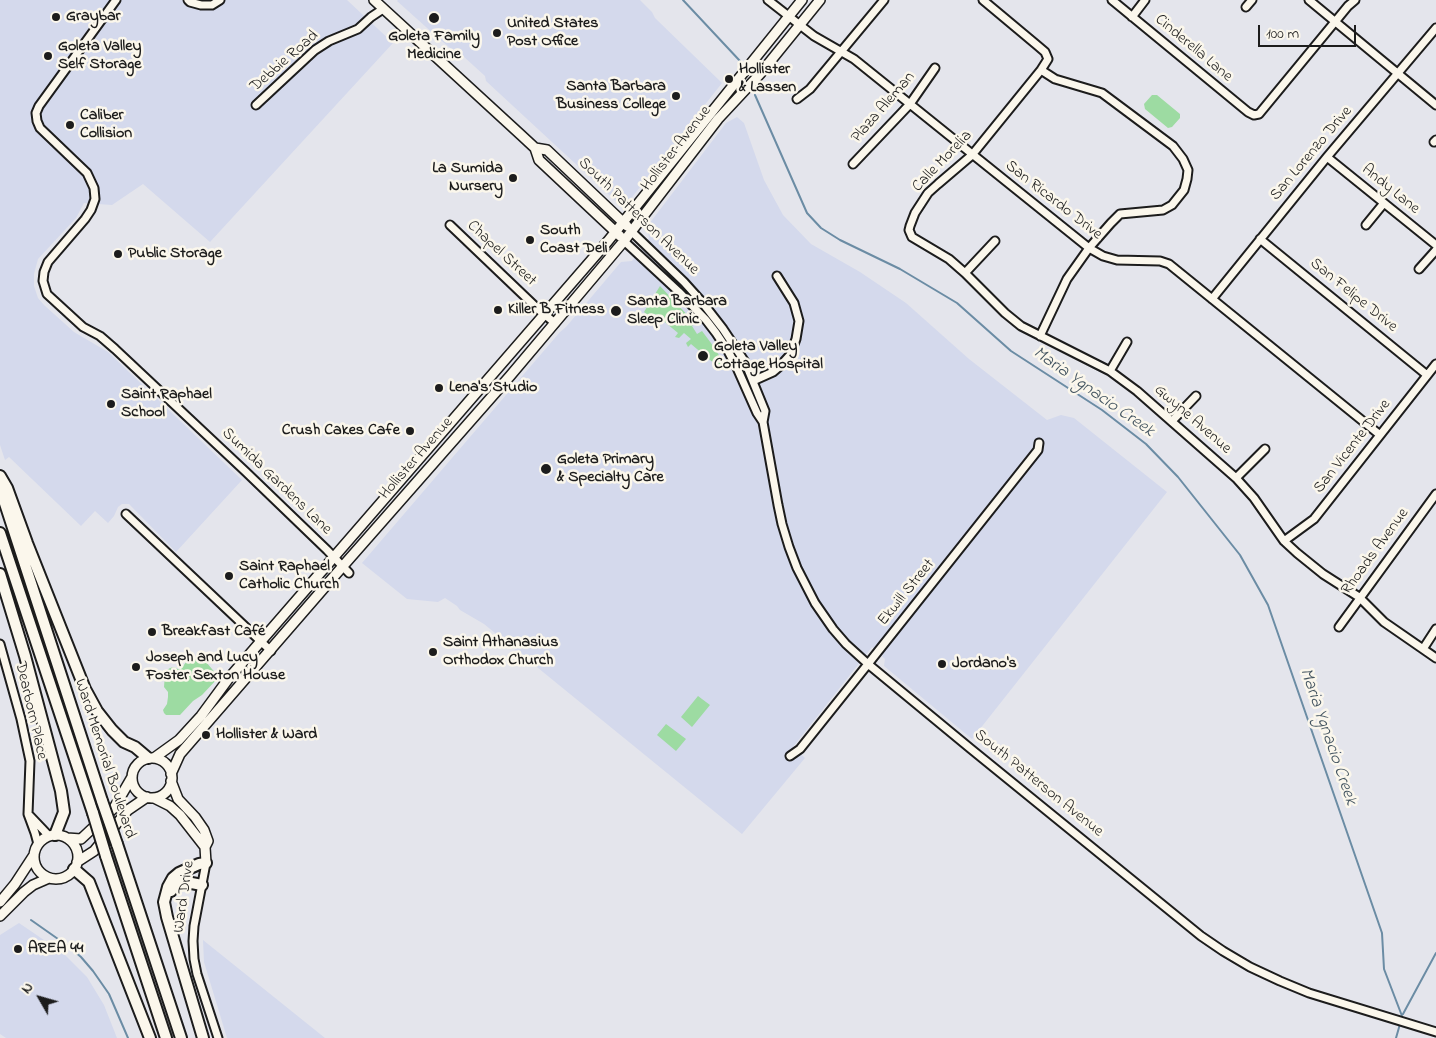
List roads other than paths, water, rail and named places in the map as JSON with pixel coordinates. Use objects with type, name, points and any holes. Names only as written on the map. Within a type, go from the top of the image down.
[{"type":"highway","points":[[0,476],[7,488],[27,544],[86,689],[97,711],[124,742],[136,747],[151,758]]},
{"type":"highway","name":"Ward Memorial Boulevard","points":[[0,488],[181,1038]]},
{"type":"highway","name":"Ward Memorial Boulevard","points":[[0,533],[166,1038]]},
{"type":"highway","points":[[0,574],[25,656],[61,791],[64,812],[52,835]]},
{"type":"highway","points":[[203,1038],[164,902],[165,895],[173,878],[188,868],[199,864],[206,864]]},
{"type":"highway","points":[[76,866],[89,882],[150,1038]]},
{"type":"highway","points":[[166,906],[172,888],[181,881],[202,885]]},
{"type":"main road","name":"South Patterson Avenue","points":[[374,0],[535,148],[539,160],[624,241]]},
{"type":"main road","name":"Hollister Avenue","points":[[151,758],[179,740],[202,716],[229,678],[624,223],[733,84],[802,0]]},
{"type":"main road","name":"Hollister Avenue","points":[[171,777],[180,754],[271,650],[346,570],[632,232],[718,119],[760,74],[820,0]]},
{"type":"main road","name":"South Patterson Avenue","points":[[535,148],[547,150],[632,232]]},
{"type":"main road","points":[[151,758],[165,763],[169,768],[171,777],[170,787],[160,796],[150,797],[140,794],[132,784],[133,770],[137,764],[151,758]]},
{"type":"main road","points":[[0,902],[15,884],[34,855],[38,844],[44,838],[52,835],[80,839],[114,808],[132,777]]},
{"type":"main road","name":"Ward Drive","points":[[171,777],[178,799],[204,830],[208,841],[205,847],[206,864]]},
{"type":"main road","points":[[34,855],[34,862],[42,875],[56,879],[63,878],[94,851],[128,810],[150,797]]},
{"type":"main road","name":"Ward Drive","points":[[150,797],[170,806],[180,815],[205,847]]},
{"type":"main road","points":[[67,838],[76,849],[78,855],[76,866]]},
{"type":"main road","points":[[3,913],[33,885],[49,878]]},
{"type":"street","name":"Sumida Gardens Lane","points":[[116,0],[39,106],[36,113],[40,128],[88,173],[94,188],[95,200],[85,219],[48,262],[43,281],[47,294],[83,326],[100,336],[115,349],[246,472],[346,570]]},
{"type":"street","points":[[188,0],[201,5],[212,5],[220,0]]},
{"type":"street","name":"San Ricardo Drive","points":[[768,0],[820,40],[854,59],[1089,248],[1103,256],[1117,260],[1160,261],[1169,264],[1380,435]]},
{"type":"street","points":[[797,99],[810,89],[884,0]]},
{"type":"street","points":[[983,0],[1045,52],[1048,59],[1041,70],[1055,80],[1102,93],[1173,146],[1183,159],[1188,170],[1188,179],[1184,190],[1172,204],[1163,210],[1120,214],[1089,248],[1067,279],[1040,336]]},
{"type":"street","name":"Cinderella Lane","points":[[1112,0],[1254,115],[1259,114],[1335,22]]},
{"type":"street","points":[[1132,16],[1145,0]]},
{"type":"street","points":[[1246,7],[1252,0]]},
{"type":"street","points":[[1308,0],[1436,104]]},
{"type":"street","points":[[1335,22],[1355,0]]},
{"type":"street","name":"Debbie Road","points":[[256,105],[315,50],[329,41],[358,29],[371,16],[383,9]]},
{"type":"street","name":"San Lorenzo Drive","points":[[1212,299],[1327,157],[1436,28]]},
{"type":"street","name":"Plaza Aleman","points":[[853,164],[910,104],[935,68]]},
{"type":"street","name":"Calle Morelia","points":[[909,230],[916,213],[928,193],[972,155],[1041,70]]},
{"type":"street","name":"Andy Lane","points":[[1327,157],[1436,245]]},
{"type":"street","points":[[1366,225],[1384,203]]},
{"type":"street","name":"Chapel Street","points":[[450,225],[555,323]]},
{"type":"street","name":"Gwyne Avenue","points":[[909,230],[915,240],[949,259],[1021,326],[1110,371],[1137,391],[1236,478],[1254,498],[1284,541],[1315,568],[1359,597],[1384,622],[1436,658]]},
{"type":"street","name":"South Patterson Avenue","points":[[632,232],[702,302],[745,362],[765,411],[763,422],[782,524],[796,568],[826,620],[846,644],[1119,870],[1201,936],[1223,951],[1250,967],[1287,984],[1337,1002],[1433,1031]]},
{"type":"street","name":"San Felipe Drive","points":[[1260,239],[1428,375]]},
{"type":"street","name":"South Patterson Avenue","points":[[624,241],[679,292],[716,333],[728,350],[763,422]]},
{"type":"street","points":[[965,273],[995,242]]},
{"type":"street","points":[[1419,270],[1436,250]]},
{"type":"street","points":[[753,381],[773,372],[780,366],[790,355],[796,339],[798,320],[794,303],[777,276]]},
{"type":"street","points":[[1110,371],[1126,342]]},
{"type":"street","name":"San Vicente Drive","points":[[1284,541],[1314,519],[1436,364]]},
{"type":"street","points":[[1172,421],[1196,396]]},
{"type":"street","name":"Ekwill Street","points":[[790,756],[800,749],[868,664],[1038,450],[1039,443]]},
{"type":"street","points":[[1236,478],[1265,449]]},
{"type":"street","name":"Rhoads Avenue","points":[[1339,627],[1359,597],[1436,494]]},
{"type":"street","points":[[126,514],[271,650]]},
{"type":"street","points":[[1423,649],[1436,629]]},
{"type":"street","name":"Dearborn Place","points":[[1,648],[21,719],[30,762],[28,814],[38,844]]},
{"type":"street","points":[[28,814],[52,835]]},
{"type":"street","name":"Ward Drive","points":[[206,864],[194,926],[194,959],[218,1038]]},
{"type":"waterway","name":"Maria Ygnacio Creek","points":[[683,0],[740,61]]},
{"type":"waterway","name":"Maria Ygnacio Creek","points":[[755,95],[807,213],[821,228],[840,240],[900,269],[957,303],[1011,351],[1102,410],[1146,444],[1178,477],[1240,555],[1268,605],[1382,933],[1384,969],[1402,1016]]},
{"type":"waterway","points":[[31,920],[68,946],[93,971],[109,994],[128,1038]]},
{"type":"waterway","points":[[1403,1014],[1436,953]]},
{"type":"waterway","points":[[1396,1038],[1400,1024]]},
{"type":"place","name":"Graybar","points":[[56,17]]},
{"type":"place","name":"Goleta Family Medicine","points":[[434,18]]},
{"type":"place","name":"United States Post Office","points":[[497,33]]},
{"type":"place","name":"Goleta Valley Self Storage","points":[[48,56]]},
{"type":"place","name":"Hollister & Lassen","points":[[729,79]]},
{"type":"place","name":"Santa Barbara Business College","points":[[676,96]]},
{"type":"place","name":"Caliber Collision","points":[[70,125]]},
{"type":"place","name":"La Sumida Nursery","points":[[513,178]]},
{"type":"place","name":"South Coast Deli","points":[[530,240]]},
{"type":"place","name":"Public Storage","points":[[118,254]]},
{"type":"place","name":"Killer B Fitness","points":[[498,310]]},
{"type":"place","name":"Santa Barbara Sleep Clinic","points":[[616,311]]},
{"type":"place","name":"Goleta Valley Cottage Hospital","points":[[703,356]]},
{"type":"place","name":"Lena's Studio","points":[[439,388]]},
{"type":"place","name":"Saint Raphael School","points":[[111,404]]},
{"type":"place","name":"Crush Cakes Cafe","points":[[410,431]]},
{"type":"place","name":"Goleta Primary & Specialty Care","points":[[546,469]]},
{"type":"place","name":"Saint Raphael Catholic Church","points":[[229,576]]},
{"type":"place","name":"Breakfast Café","points":[[152,632]]},
{"type":"place","name":"Saint Athanasius Orthodox Church","points":[[433,652]]},
{"type":"place","name":"Jordano's","points":[[942,664]]},
{"type":"place","name":"Joseph and Lucy Foster Sexton House","points":[[136,667]]},
{"type":"place","name":"Hollister & Ward","points":[[206,735]]},
{"type":"place","name":"AREA 44","points":[[18,949]]}]
